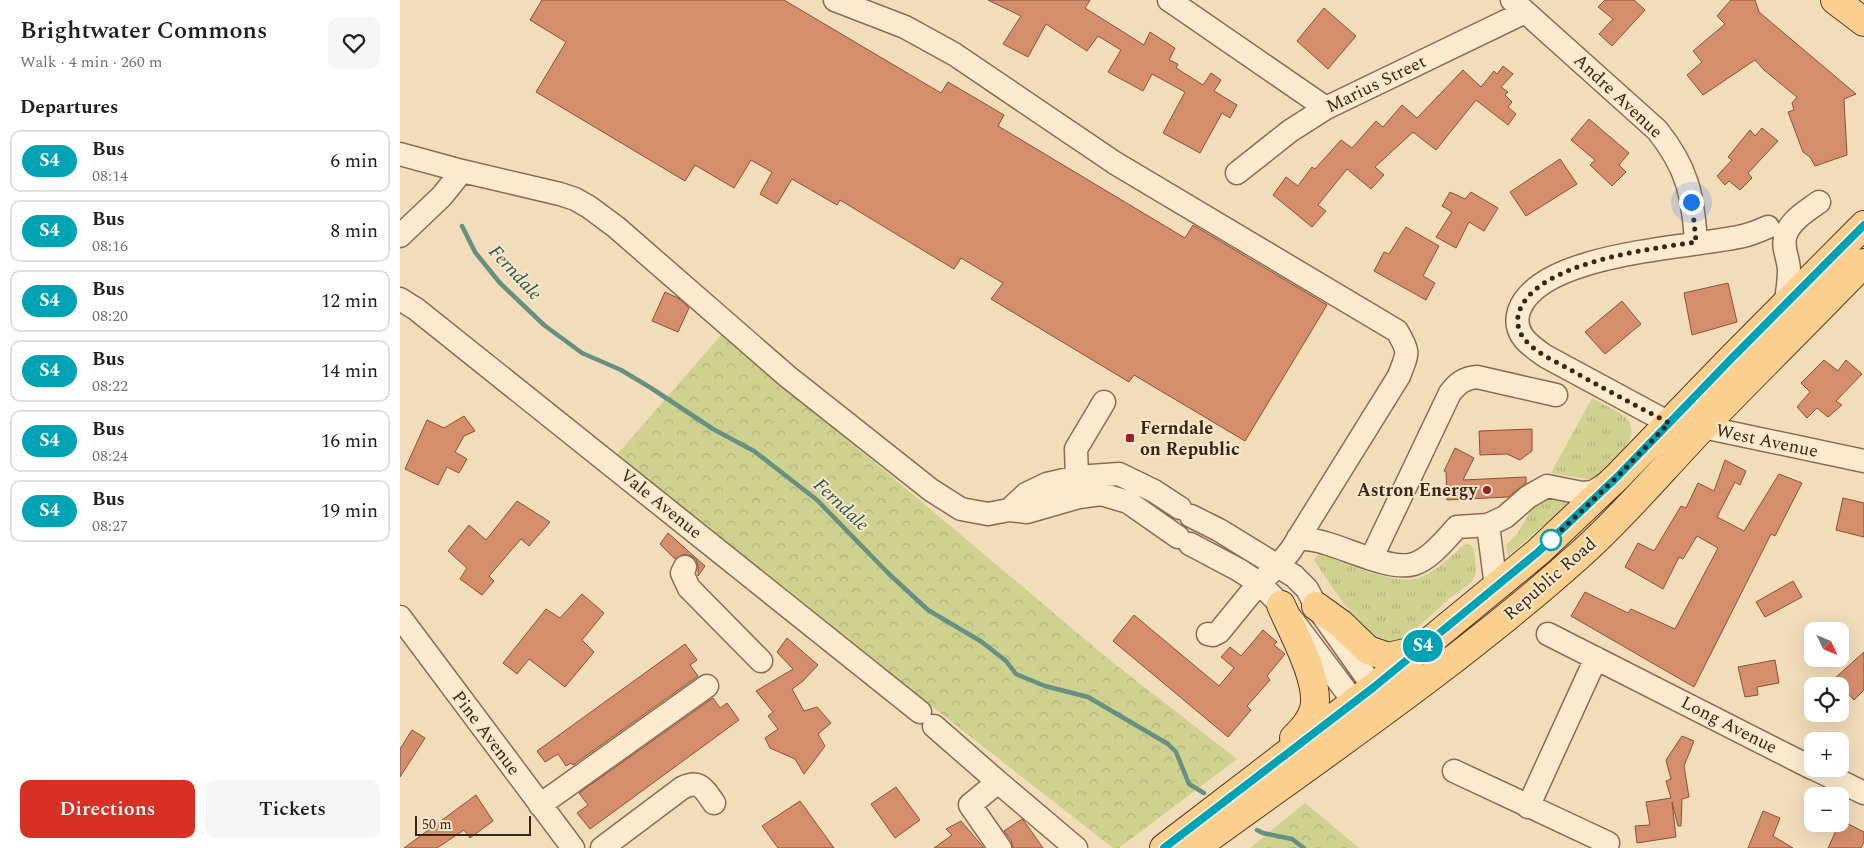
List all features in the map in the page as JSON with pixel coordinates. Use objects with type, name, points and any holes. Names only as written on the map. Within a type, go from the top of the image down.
[{"type":"main road","points":[[1835,0],[1864,22]]},
{"type":"main road","name":"Republic Road","points":[[1195,848],[1371,705],[1418,650],[1538,552],[1617,477],[1864,225]]},
{"type":"main road","name":"Republic Road","points":[[1164,848],[1261,774],[1470,646],[1532,596],[1584,550],[1626,509],[1864,263]]},
{"type":"main road","points":[[1261,774],[1303,729],[1314,709],[1314,690],[1311,676],[1281,606]]},
{"type":"main road","points":[[1316,606],[1341,624],[1368,650],[1388,657],[1418,650]]},
{"type":"street","points":[[835,0],[905,27],[954,54],[1115,163],[1398,331],[1408,354],[1399,376],[1298,538],[1278,566],[1260,583],[1219,632],[1213,636],[1208,634]]},
{"type":"street","points":[[1169,0],[1326,108]]},
{"type":"street","name":"Marius Street","points":[[1237,173],[1290,131],[1326,108],[1518,6]]},
{"type":"street","name":"Andre Avenue","points":[[1518,6],[1657,130],[1671,147],[1681,164],[1688,183],[1696,242]]},
{"type":"street","points":[[400,154],[560,194],[582,203],[616,227],[787,376],[945,500],[961,509],[988,514],[1009,510],[1027,512],[1080,497],[1101,494],[1128,502],[1184,541],[1260,583],[1371,705]]},
{"type":"street","points":[[400,236],[442,196],[462,171]]},
{"type":"street","points":[[1784,306],[1789,287],[1788,259],[1784,248],[1786,233],[1797,219],[1819,202]]},
{"type":"street","points":[[1696,242],[1744,236],[1768,226]]},
{"type":"street","name":"West Avenue","points":[[1696,242],[1637,251],[1598,261],[1572,269],[1546,282],[1530,294],[1521,305],[1516,321],[1521,335],[1531,346],[1601,387],[1669,423],[1703,428],[1864,461]]},
{"type":"street","points":[[1788,259],[1797,265],[1811,264],[1832,257]]},
{"type":"street","name":"Vale Avenue","points":[[400,299],[416,308],[695,555],[927,719],[1076,848]]},
{"type":"street","points":[[1371,559],[1450,393],[1456,385],[1466,378],[1477,377],[1556,395]]},
{"type":"street","points":[[1076,477],[1076,449],[1104,402]]},
{"type":"street","points":[[1009,510],[1026,494],[1034,490],[1076,477],[1119,474],[1154,490],[1186,512],[1294,576],[1307,589],[1371,705]]},
{"type":"street","points":[[1298,538],[1323,542],[1371,559],[1402,566],[1414,564],[1433,552],[1458,527],[1488,525],[1505,516],[1528,497],[1547,486],[1582,493],[1593,492],[1617,477]]},
{"type":"street","points":[[1488,525],[1496,587]]},
{"type":"street","points":[[695,555],[682,573],[689,588],[761,660]]},
{"type":"street","name":"Pine Avenue","points":[[400,617],[573,848]]},
{"type":"street","name":"Long Avenue","points":[[1548,634],[1804,763]]},
{"type":"street","points":[[1528,807],[1596,658]]},
{"type":"street","points":[[540,805],[707,686]]},
{"type":"street","points":[[1454,771],[1608,844]]},
{"type":"street","name":"Long Avenue","points":[[1832,777],[1864,793]]},
{"type":"street","points":[[998,782],[970,805],[1000,848]]},
{"type":"street","points":[[602,848],[690,784],[698,784],[714,803]]},
{"type":"green space","points":[[722,334],[1112,662],[1237,759],[1119,848],[1113,848],[614,458]]},
{"type":"green space","points":[[1592,398],[1626,418],[1631,426],[1628,443],[1622,452],[1593,480],[1551,473]]},
{"type":"green space","points":[[1543,499],[1571,502],[1508,556],[1506,545],[1518,533],[1534,504]]},
{"type":"green space","points":[[1465,544],[1470,545],[1474,549],[1476,572],[1472,582],[1449,599],[1400,643],[1388,644],[1367,634],[1314,560],[1319,553],[1369,572],[1409,580],[1431,572]]},
{"type":"green space","points":[[1305,803],[1359,848],[1250,848]]},
{"type":"building","points":[[542,0],[784,0],[941,93],[948,82],[1004,115],[998,126],[1185,238],[1193,225],[1327,305],[1245,441],[1134,375],[1129,382],[991,299],[1003,283],[961,258],[954,269],[840,200],[837,205],[792,179],[777,204],[760,194],[772,172],[751,160],[734,188],[695,165],[685,181],[536,92],[566,42],[530,20]]},
{"type":"building","points":[[988,0],[1090,0],[1085,8],[1144,45],[1150,32],[1175,48],[1169,60],[1178,64],[1176,68],[1203,85],[1211,73],[1221,80],[1214,91],[1237,105],[1230,118],[1222,113],[1200,153],[1163,133],[1185,92],[1152,74],[1143,91],[1108,72],[1121,50],[1098,36],[1087,51],[1046,24],[1028,57],[1003,44],[1021,16]]},
{"type":"building","points":[[1605,0],[1634,0],[1645,10],[1612,46],[1599,34],[1613,19],[1598,7]]},
{"type":"building","points":[[1731,0],[1755,0],[1759,12],[1856,94],[1844,99],[1847,155],[1815,166],[1810,157],[1803,152],[1788,112],[1794,110],[1792,103],[1797,97],[1764,70],[1755,60],[1703,95],[1687,75],[1702,62],[1693,51],[1725,24],[1717,16]]},
{"type":"building","points":[[1324,8],[1356,36],[1328,69],[1297,41]]},
{"type":"building","points":[[1503,66],[1513,74],[1501,87],[1508,92],[1505,95],[1512,102],[1508,107],[1516,114],[1508,125],[1476,100],[1436,150],[1413,132],[1375,167],[1384,175],[1371,189],[1347,169],[1318,205],[1326,211],[1312,227],[1273,195],[1286,177],[1298,186],[1312,167],[1315,169],[1341,140],[1352,148],[1376,121],[1383,127],[1402,105],[1417,118],[1463,70],[1481,87],[1494,71],[1497,74]]},
{"type":"building","points":[[1589,119],[1629,153],[1619,165],[1626,172],[1612,186],[1590,165],[1595,160],[1571,140]]},
{"type":"building","points":[[1762,128],[1778,141],[1748,173],[1752,178],[1740,190],[1729,181],[1725,185],[1717,176],[1732,160],[1728,157],[1750,130],[1755,136]]},
{"type":"building","points":[[1560,159],[1577,184],[1526,216],[1510,192]]},
{"type":"building","points":[[1450,192],[1465,199],[1471,192],[1498,208],[1484,231],[1469,222],[1456,248],[1436,237],[1452,212],[1442,206]]},
{"type":"building","points":[[1406,227],[1439,246],[1423,276],[1435,283],[1426,300],[1374,271],[1384,252],[1389,254]]},
{"type":"building","points":[[1728,283],[1737,322],[1692,335],[1684,293]]},
{"type":"building","points":[[665,292],[678,298],[689,308],[678,332],[652,321]]},
{"type":"building","points":[[1622,301],[1641,324],[1605,354],[1585,332]]},
{"type":"building","points":[[1824,360],[1838,371],[1846,360],[1862,374],[1836,401],[1842,405],[1828,417],[1817,408],[1807,418],[1797,407],[1810,392],[1801,383]]},
{"type":"building","points":[[464,416],[475,431],[464,436],[455,452],[467,459],[459,473],[447,467],[438,485],[405,469],[427,420],[444,428]]},
{"type":"building","points":[[1532,429],[1532,451],[1520,460],[1507,454],[1480,455],[1479,431]]},
{"type":"building","points":[[1455,448],[1474,458],[1463,480],[1526,477],[1526,483],[1508,497],[1447,500],[1446,472],[1444,471]]},
{"type":"building","points":[[1725,460],[1746,471],[1740,485],[1735,482],[1717,517],[1744,531],[1779,474],[1802,483],[1775,536],[1771,534],[1694,687],[1571,616],[1585,592],[1628,613],[1631,609],[1675,629],[1718,548],[1697,536],[1683,559],[1679,557],[1663,589],[1625,567],[1638,543],[1654,551],[1681,506],[1686,508],[1698,483],[1714,491]]},
{"type":"building","points":[[1843,498],[1864,503],[1864,537],[1836,530]]},
{"type":"building","points":[[517,501],[550,522],[529,546],[521,539],[489,576],[494,581],[482,595],[460,579],[467,568],[448,551],[469,525],[486,540]]},
{"type":"building","points":[[668,533],[705,566],[698,576],[696,559],[684,554],[675,559],[660,544]]},
{"type":"building","points":[[1793,581],[1802,597],[1765,617],[1756,602]]},
{"type":"building","points":[[582,594],[604,613],[582,640],[594,652],[565,687],[529,659],[517,674],[503,663],[546,609],[560,618]]},
{"type":"building","points":[[1134,615],[1219,686],[1234,668],[1221,657],[1230,647],[1241,656],[1263,630],[1277,642],[1274,645],[1285,654],[1267,676],[1270,680],[1247,706],[1251,710],[1228,737],[1113,641]]},
{"type":"building","points":[[787,638],[818,665],[802,682],[792,689],[804,711],[817,707],[831,723],[818,734],[825,746],[804,774],[795,759],[770,748],[765,738],[778,729],[768,716],[773,712],[756,691],[793,669],[777,652]]},
{"type":"building","points":[[685,644],[697,660],[690,665],[698,676],[573,765],[571,763],[566,766],[558,754],[545,762],[537,751]]},
{"type":"building","points":[[1864,652],[1864,690],[1854,700],[1849,695],[1849,677],[1836,677],[1846,668],[1849,668],[1849,666]]},
{"type":"building","points":[[1775,660],[1779,683],[1757,687],[1758,695],[1745,697],[1738,667]]},
{"type":"building","points":[[713,698],[720,708],[727,703],[739,720],[590,829],[577,813],[588,805],[579,793]]},
{"type":"building","points":[[412,730],[425,738],[400,777],[400,749]]},
{"type":"building","points":[[1682,736],[1694,741],[1684,766],[1689,797],[1682,799],[1681,826],[1678,826],[1672,802],[1676,837],[1637,843],[1635,826],[1650,825],[1646,802],[1671,798],[1666,781],[1671,779],[1666,760]]},
{"type":"building","points":[[896,787],[920,820],[895,838],[871,804]]},
{"type":"building","points":[[476,795],[493,821],[470,838],[464,830],[437,848],[404,848]]},
{"type":"building","points":[[800,801],[834,848],[778,848],[762,826]]},
{"type":"building","points":[[1763,811],[1780,818],[1773,836],[1793,848],[1748,848]]},
{"type":"building","points":[[1022,819],[1043,848],[1013,848],[1011,840],[1004,831]]},
{"type":"building","points":[[961,821],[984,848],[934,848],[952,835],[946,829]]},
{"type":"building","points":[[1849,824],[1864,832],[1864,842],[1861,848],[1828,848],[1835,832],[1849,832]]},
{"type":"waterway","name":"Ferndale","points":[[462,226],[475,252],[500,283],[544,325],[582,353],[621,370],[713,429],[754,451],[817,500],[889,574],[928,610],[982,642],[1006,661],[1016,674],[1045,686],[1088,697],[1168,744],[1176,752],[1189,784],[1204,793]]},
{"type":"waterway","name":"Ferndale","points":[[1257,830],[1292,839],[1304,848]]},
{"type":"bus line","name":"S4","points":[[1164,848],[1374,687],[1538,552],[1617,477],[1864,225]]},
{"type":"place","name":"Ferndale on Republic","points":[[1130,438]]},
{"type":"place","name":"Astron Energy","points":[[1487,490]]},
{"type":"route","points":[[1551,540],[1593,501],[1669,423],[1545,356],[1531,346],[1521,335],[1516,321],[1521,305],[1530,294],[1546,282],[1572,269],[1637,251],[1696,242],[1691,202]]}]
